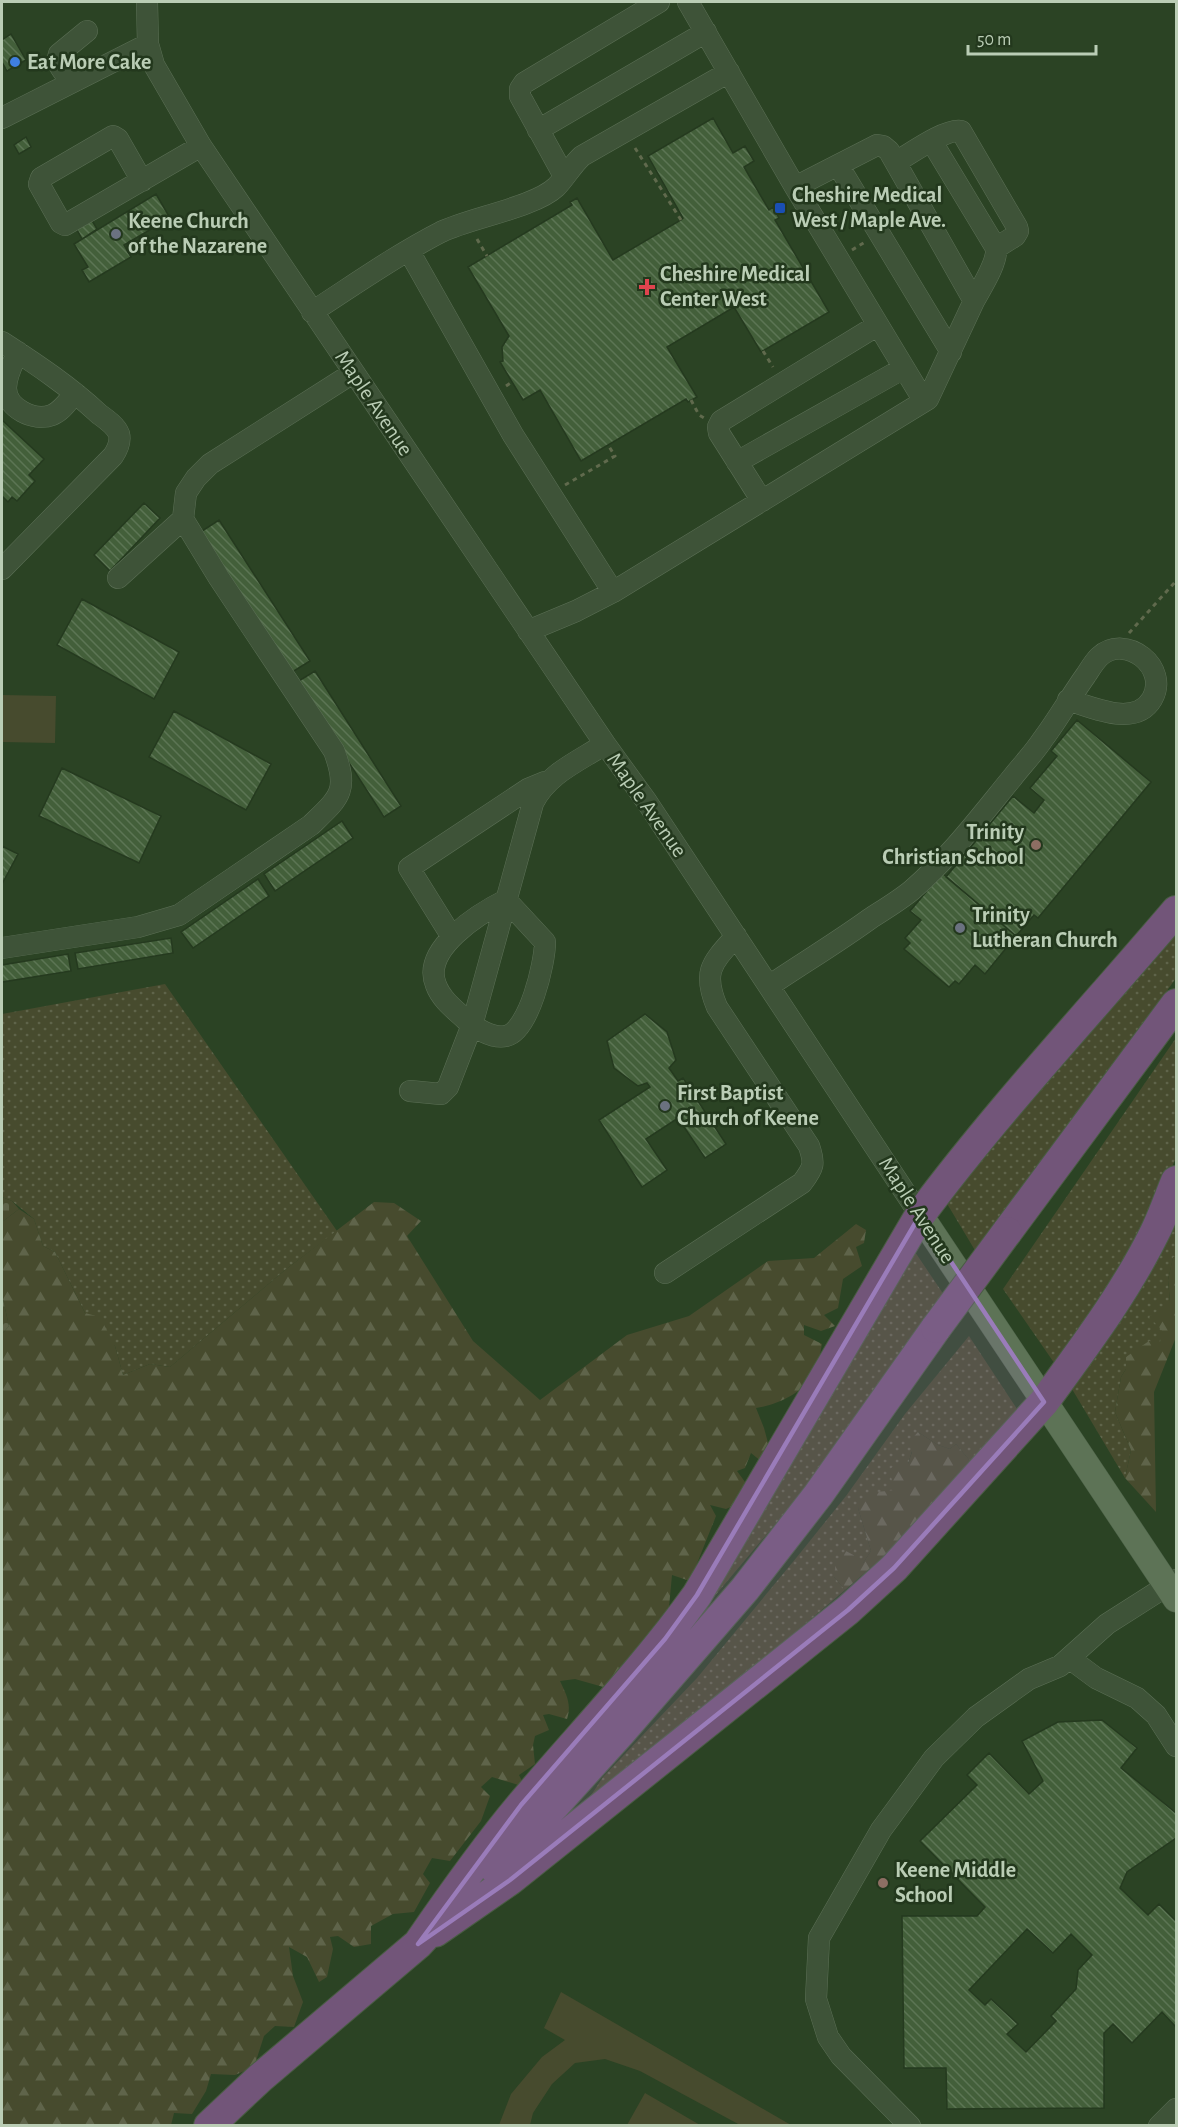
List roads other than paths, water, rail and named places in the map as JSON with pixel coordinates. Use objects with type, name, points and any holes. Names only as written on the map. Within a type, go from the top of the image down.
[{"type":"highway","points":[[418,1944],[467,1874],[521,1805],[665,1640],[697,1595],[920,1215],[1027,1083],[1176,911]]},
{"type":"highway","points":[[209,2126],[260,2078],[418,1944],[555,1805],[745,1589],[818,1495],[936,1328],[1176,1004]]},
{"type":"highway","points":[[418,1944],[510,1880],[848,1610],[894,1568],[1044,1402],[1094,1334],[1127,1284],[1155,1232],[1176,1181]]},
{"type":"main road","name":"Maple Avenue","points":[[920,1215],[1044,1402],[1173,1588]]},
{"type":"street","name":"Maple Avenue","points":[[147,2],[147,44],[154,64],[201,146],[646,802],[920,1215]]},
{"type":"street","points":[[564,176],[520,96],[520,89],[524,83],[659,2]]},
{"type":"street","points":[[688,2],[795,187],[924,401]]},
{"type":"street","points":[[71,81],[57,59],[59,54],[87,31]]},
{"type":"street","points":[[538,130],[705,32]]},
{"type":"street","points":[[2,118],[147,44]]},
{"type":"street","points":[[312,312],[409,251],[460,224],[543,196],[556,187],[582,156],[729,72]]},
{"type":"street","points":[[896,162],[956,130],[961,131],[1017,227],[1018,231],[1014,236],[996,248]]},
{"type":"street","points":[[142,181],[118,139],[113,136],[41,178],[39,184],[61,223],[65,225],[142,181],[201,146]]},
{"type":"street","points":[[528,630],[576,611],[613,592],[931,396],[994,261],[996,248],[932,142]]},
{"type":"street","points":[[795,187],[876,145],[883,146],[896,162],[974,301]]},
{"type":"street","points":[[838,165],[951,352]]},
{"type":"street","points":[[409,251],[513,435],[613,592]]},
{"type":"street","points":[[762,501],[719,433],[718,427],[721,421],[878,325]]},
{"type":"street","points":[[10,347],[6,388],[7,396],[17,408],[35,417],[50,416],[61,410],[75,393]]},
{"type":"street","points":[[2,569],[113,456],[119,446],[119,435],[113,426],[75,393],[10,347]]},
{"type":"street","points":[[737,462],[904,368]]},
{"type":"street","points":[[2,948],[138,927],[178,915],[311,825],[329,808],[340,793],[341,771],[334,751],[219,578],[183,519],[186,493],[196,478],[210,464],[353,373]]},
{"type":"street","points":[[118,579],[183,519]]},
{"type":"street","points":[[769,986],[910,891],[927,876],[981,816],[1043,740],[1068,700],[1099,657],[1123,649],[1137,652],[1153,668],[1157,684],[1155,692],[1146,707],[1139,711],[1124,714],[1103,711],[1068,700]]},
{"type":"street","points":[[452,937],[409,868],[528,789],[548,781],[605,744]]},
{"type":"street","points":[[410,1091],[441,1094],[448,1088],[472,1025],[533,803],[538,792],[548,781]]},
{"type":"street","points":[[506,900],[545,942],[542,964],[532,998],[518,1029],[507,1036],[494,1036],[472,1025],[439,993],[434,982],[434,970],[440,953],[452,937],[482,912],[506,900]]},
{"type":"street","points":[[665,1273],[802,1183],[811,1172],[814,1162],[809,1146],[717,1007],[710,989],[710,973],[714,961],[736,936]]},
{"type":"street","points":[[910,2126],[842,2056],[828,2037],[816,1999],[819,1938],[881,1830],[934,1758],[976,1717],[1029,1679],[1060,1666],[1107,1623],[1173,1588]]},
{"type":"street","points":[[1076,1652],[1096,1678],[1137,1698],[1156,1715],[1176,1746]]},
{"type":"street","points":[[1159,2126],[1176,2109]]},
{"type":"place","name":"Eat More Cake","points":[[15,62]]},
{"type":"place","name":"Cheshire Medical West / Maple Ave.","points":[[780,208]]},
{"type":"place","name":"Keene Church of the Nazarene","points":[[116,234]]},
{"type":"place","name":"Cheshire Medical Center West","points":[[647,287]]},
{"type":"place","name":"Trinity Christian School","points":[[1036,845]]},
{"type":"place","name":"Trinity Lutheran Church","points":[[960,928]]},
{"type":"place","name":"First Baptist Church of Keene","points":[[665,1106]]},
{"type":"place","name":"Keene Middle School","points":[[883,1883]]}]
